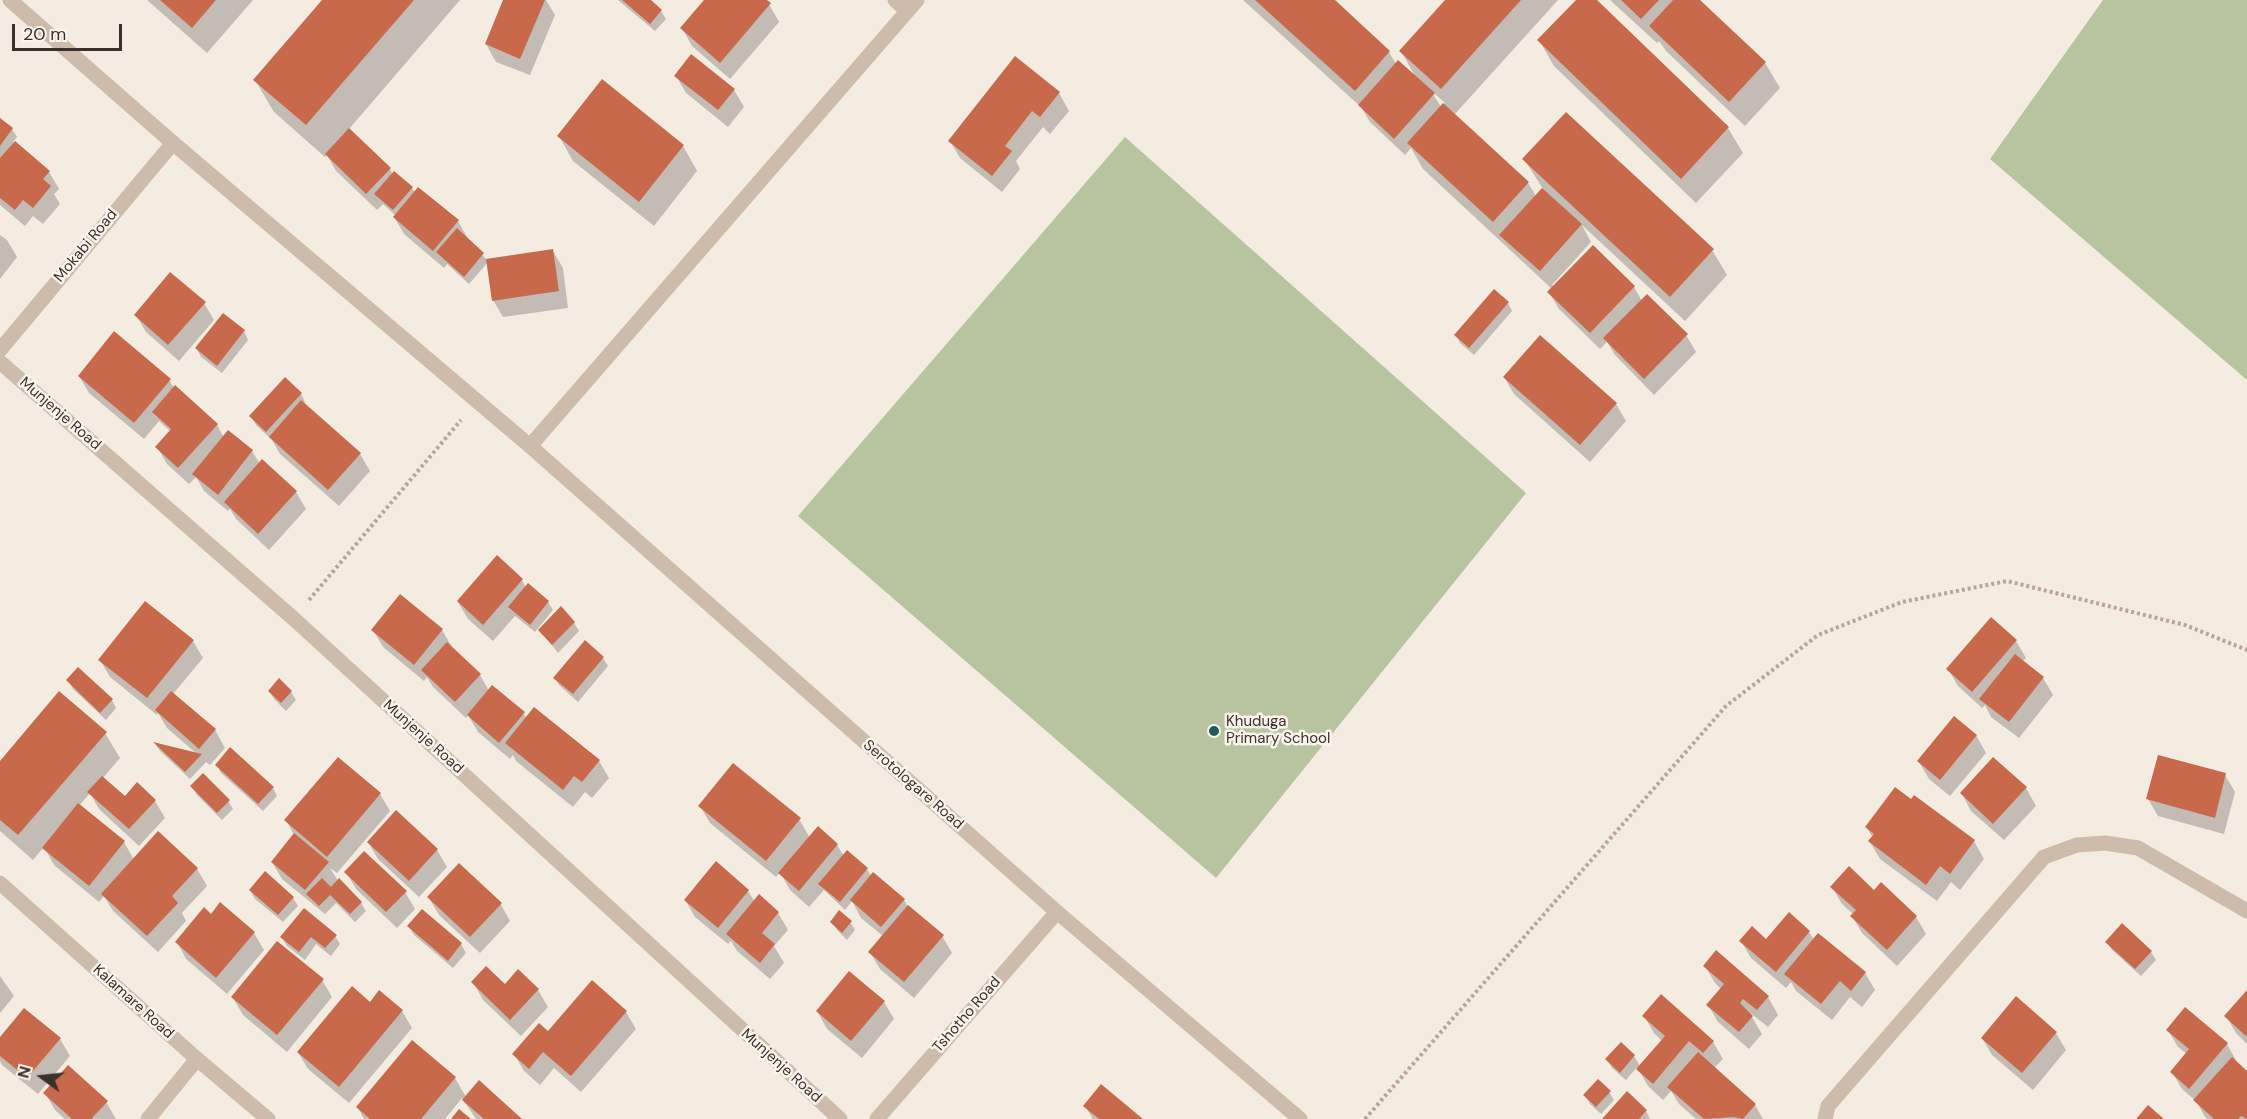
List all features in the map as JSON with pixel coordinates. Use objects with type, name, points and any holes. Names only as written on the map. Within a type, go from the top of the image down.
[{"type":"street","name":"Serotologare Road","points":[[10,0],[172,142],[530,446],[1057,912],[1300,1119]]},
{"type":"street","points":[[530,446],[912,5],[895,0]]},
{"type":"street","name":"Mokabi Road","points":[[0,350],[172,142]]},
{"type":"street","name":"Munjenje Road","points":[[0,362],[294,619],[840,1119]]},
{"type":"street","points":[[1826,1119],[1828,1106],[2044,856],[2077,845],[2104,843],[2138,848],[2247,911]]},
{"type":"street","name":"Kalamare Road","points":[[0,883],[197,1059],[268,1119]]},
{"type":"street","name":"Tshotho Road","points":[[877,1119],[1057,912]]},
{"type":"street","points":[[148,1119],[197,1059]]},
{"type":"path","points":[[294,619],[477,401]]},
{"type":"path","points":[[1365,1119],[1726,706],[1818,635],[1902,602],[2007,581],[2185,625],[2247,650]]},
{"type":"green space","points":[[2103,0],[2247,0],[2247,380],[1990,159]]},
{"type":"green space","points":[[1125,137],[1526,493],[1216,878],[798,516]]},
{"type":"building","points":[[160,0],[216,0],[192,28]]},
{"type":"building","points":[[322,0],[414,0],[306,125],[253,80]]},
{"type":"building","points":[[503,0],[545,0],[520,59],[485,44]]},
{"type":"building","points":[[622,0],[651,0],[662,10],[650,24]]},
{"type":"building","points":[[704,0],[767,0],[771,3],[720,63],[680,28]]},
{"type":"building","points":[[1255,0],[1335,0],[1390,51],[1355,91]]},
{"type":"building","points":[[1445,0],[1521,0],[1441,89],[1399,51]]},
{"type":"building","points":[[1576,0],[1597,0],[1729,127],[1681,179],[1537,40]]},
{"type":"building","points":[[1621,0],[1659,0],[1641,19]]},
{"type":"building","points":[[1673,0],[1700,0],[1766,62],[1729,102],[1649,26]]},
{"type":"building","points":[[691,54],[735,89],[718,110],[674,76]]},
{"type":"building","points":[[1015,56],[1060,92],[1040,117],[1032,111],[1005,146],[1012,151],[992,176],[948,141]]},
{"type":"building","points":[[1398,60],[1435,93],[1394,139],[1358,105]]},
{"type":"building","points":[[602,79],[684,145],[639,202],[557,136]]},
{"type":"building","points":[[1443,103],[1529,182],[1493,222],[1407,143]]},
{"type":"building","points":[[1566,112],[1714,249],[1670,297],[1522,159]]},
{"type":"building","points":[[0,118],[13,128],[0,146]]},
{"type":"building","points":[[349,128],[391,168],[366,194],[325,154]]},
{"type":"building","points":[[15,141],[50,171],[43,179],[51,186],[33,208],[23,200],[15,210],[0,198],[0,158]]},
{"type":"building","points":[[394,171],[413,187],[393,210],[374,194]]},
{"type":"building","points":[[418,187],[459,220],[433,251],[393,217]]},
{"type":"building","points":[[1542,188],[1582,224],[1540,271],[1499,235]]},
{"type":"building","points":[[457,228],[484,253],[464,277],[436,252]]},
{"type":"building","points":[[1593,245],[1635,286],[1590,333],[1547,292]]},
{"type":"building","points":[[553,249],[559,291],[492,301],[486,259]]},
{"type":"building","points":[[170,272],[206,302],[168,345],[134,315]]},
{"type":"building","points":[[1494,289],[1509,302],[1469,348],[1454,335]]},
{"type":"building","points":[[1647,294],[1688,334],[1644,379],[1603,338]]},
{"type":"building","points":[[223,313],[245,330],[217,366],[195,348]]},
{"type":"building","points":[[114,331],[171,379],[134,423],[78,376]]},
{"type":"building","points":[[1540,335],[1617,403],[1580,445],[1503,377]]},
{"type":"building","points":[[285,377],[302,393],[266,432],[249,416]]},
{"type":"building","points":[[175,385],[218,424],[178,468],[155,447],[171,429],[152,412]]},
{"type":"building","points":[[301,400],[361,453],[328,490],[269,437]]},
{"type":"building","points":[[228,430],[253,450],[218,495],[192,474]]},
{"type":"building","points":[[262,459],[297,491],[258,534],[224,502]]},
{"type":"building","points":[[497,555],[523,579],[483,625],[457,601]]},
{"type":"building","points":[[528,583],[549,601],[530,625],[508,607]]},
{"type":"building","points":[[400,594],[443,629],[414,665],[371,630]]},
{"type":"building","points":[[145,601],[194,640],[147,698],[98,660]]},
{"type":"building","points":[[561,606],[575,622],[552,645],[538,630]]},
{"type":"building","points":[[1991,617],[2017,640],[1972,692],[1946,669]]},
{"type":"building","points":[[585,640],[604,657],[573,694],[553,678]]},
{"type":"building","points":[[447,642],[481,674],[455,702],[421,670]]},
{"type":"building","points":[[2015,654],[2044,677],[2009,722],[1979,699]]},
{"type":"building","points":[[78,667],[113,699],[100,713],[66,680]]},
{"type":"building","points":[[279,678],[292,691],[281,703],[268,691]]},
{"type":"building","points":[[492,685],[525,712],[499,743],[467,715]]},
{"type":"building","points":[[59,691],[107,732],[18,835],[0,820],[0,761]]},
{"type":"building","points":[[171,691],[216,729],[199,749],[155,710]]},
{"type":"building","points":[[534,707],[600,760],[582,782],[574,776],[563,790],[505,743]]},
{"type":"building","points":[[1954,716],[1977,735],[1940,780],[1917,761]]},
{"type":"building","points":[[153,742],[202,754],[185,772]]},
{"type":"building","points":[[230,747],[274,787],[258,804],[215,765]]},
{"type":"building","points":[[2158,755],[2226,773],[2215,818],[2146,799]]},
{"type":"building","points":[[338,757],[381,793],[327,857],[284,820]]},
{"type":"building","points":[[1993,757],[2027,787],[1993,824],[1960,793]]},
{"type":"building","points":[[733,763],[801,818],[766,861],[698,806]]},
{"type":"building","points":[[203,773],[230,800],[217,813],[190,786]]},
{"type":"building","points":[[102,776],[125,796],[137,782],[156,800],[129,829],[87,792]]},
{"type":"building","points":[[1895,787],[1911,799],[1914,795],[1975,840],[1950,874],[1940,866],[1926,885],[1868,841],[1874,834],[1865,827]]},
{"type":"building","points":[[78,803],[125,841],[89,886],[42,848]]},
{"type":"building","points":[[396,810],[438,849],[409,881],[367,842]]},
{"type":"building","points":[[818,826],[838,844],[799,891],[778,873]]},
{"type":"building","points":[[158,831],[198,868],[172,896],[178,903],[147,936],[101,894]]},
{"type":"building","points":[[294,833],[329,862],[305,890],[271,862]]},
{"type":"building","points":[[847,850],[868,868],[840,902],[818,884]]},
{"type":"building","points":[[364,851],[407,891],[386,912],[344,872]]},
{"type":"building","points":[[716,861],[749,890],[718,928],[684,900]]},
{"type":"building","points":[[459,863],[502,903],[470,937],[427,897]]},
{"type":"building","points":[[1849,866],[1874,890],[1881,882],[1917,916],[1887,950],[1850,916],[1856,910],[1830,887]]},
{"type":"building","points":[[265,871],[294,897],[278,915],[249,890]]},
{"type":"building","points":[[873,872],[905,899],[881,927],[850,900]]},
{"type":"building","points":[[322,878],[331,887],[339,878],[362,902],[350,914],[330,895],[319,906],[306,894]]},
{"type":"building","points":[[759,894],[779,912],[762,933],[775,944],[760,963],[726,934]]},
{"type":"building","points":[[220,902],[255,932],[216,978],[175,942],[204,907],[211,914]]},
{"type":"building","points":[[908,905],[944,935],[904,982],[868,952]]},
{"type":"building","points":[[304,908],[337,935],[325,948],[311,937],[299,952],[280,937]]},
{"type":"building","points":[[422,909],[462,943],[448,961],[407,926]]},
{"type":"building","points":[[839,910],[852,921],[842,933],[830,922]]},
{"type":"building","points":[[1789,912],[1810,931],[1776,972],[1739,941],[1752,926],[1766,939]]},
{"type":"building","points":[[2122,923],[2152,951],[2135,969],[2105,942]]},
{"type":"building","points":[[1818,933],[1866,972],[1851,991],[1840,981],[1821,1004],[1784,974]]},
{"type":"building","points":[[277,941],[324,979],[277,1035],[231,997]]},
{"type":"building","points":[[1716,950],[1769,996],[1757,1010],[1743,999],[1740,1003],[1753,1016],[1739,1032],[1706,1005],[1724,984],[1703,966]]},
{"type":"building","points":[[486,966],[505,984],[518,969],[539,989],[510,1020],[471,982]]},
{"type":"building","points":[[849,971],[885,1001],[851,1041],[816,1011]]},
{"type":"building","points":[[592,980],[627,1011],[571,1076],[543,1052],[529,1069],[512,1054],[539,1023],[548,1031]]},
{"type":"building","points":[[352,986],[370,1002],[379,990],[403,1010],[339,1087],[297,1052]]},
{"type":"building","points":[[2247,990],[2247,1037],[2224,1016]]},
{"type":"building","points":[[1661,994],[1714,1041],[1703,1053],[1689,1041],[1653,1084],[1636,1069],[1665,1036],[1642,1016]]},
{"type":"building","points":[[2016,996],[2057,1032],[2022,1073],[1981,1038]]},
{"type":"building","points":[[2185,1007],[2228,1043],[2189,1089],[2170,1072],[2189,1049],[2166,1030]]},
{"type":"building","points":[[24,1008],[61,1038],[27,1078],[0,1056],[0,1037]]},
{"type":"building","points":[[412,1040],[456,1077],[421,1119],[370,1119],[356,1107]]},
{"type":"building","points":[[1621,1042],[1635,1055],[1620,1073],[1605,1059]]},
{"type":"building","points":[[1698,1052],[1756,1104],[1743,1119],[1734,1117],[1704,1119],[1667,1087]]},
{"type":"building","points":[[2232,1057],[2247,1071],[2247,1119],[2241,1116],[2238,1119],[2214,1119],[2193,1100]]},
{"type":"building","points":[[68,1065],[108,1101],[91,1119],[72,1119],[43,1093]]},
{"type":"building","points":[[1598,1079],[1611,1091],[1596,1107],[1583,1095]]},
{"type":"building","points":[[479,1080],[522,1119],[484,1119],[462,1100]]},
{"type":"building","points":[[1101,1084],[1143,1119],[1099,1119],[1083,1106]]},
{"type":"building","points":[[1627,1091],[1647,1110],[1639,1119],[1602,1119]]},
{"type":"building","points":[[2148,1105],[2164,1119],[2136,1119]]},
{"type":"building","points":[[459,1109],[471,1119],[451,1119]]},
{"type":"place","name":"Khuduga Primary School","points":[[1214,731]]}]
